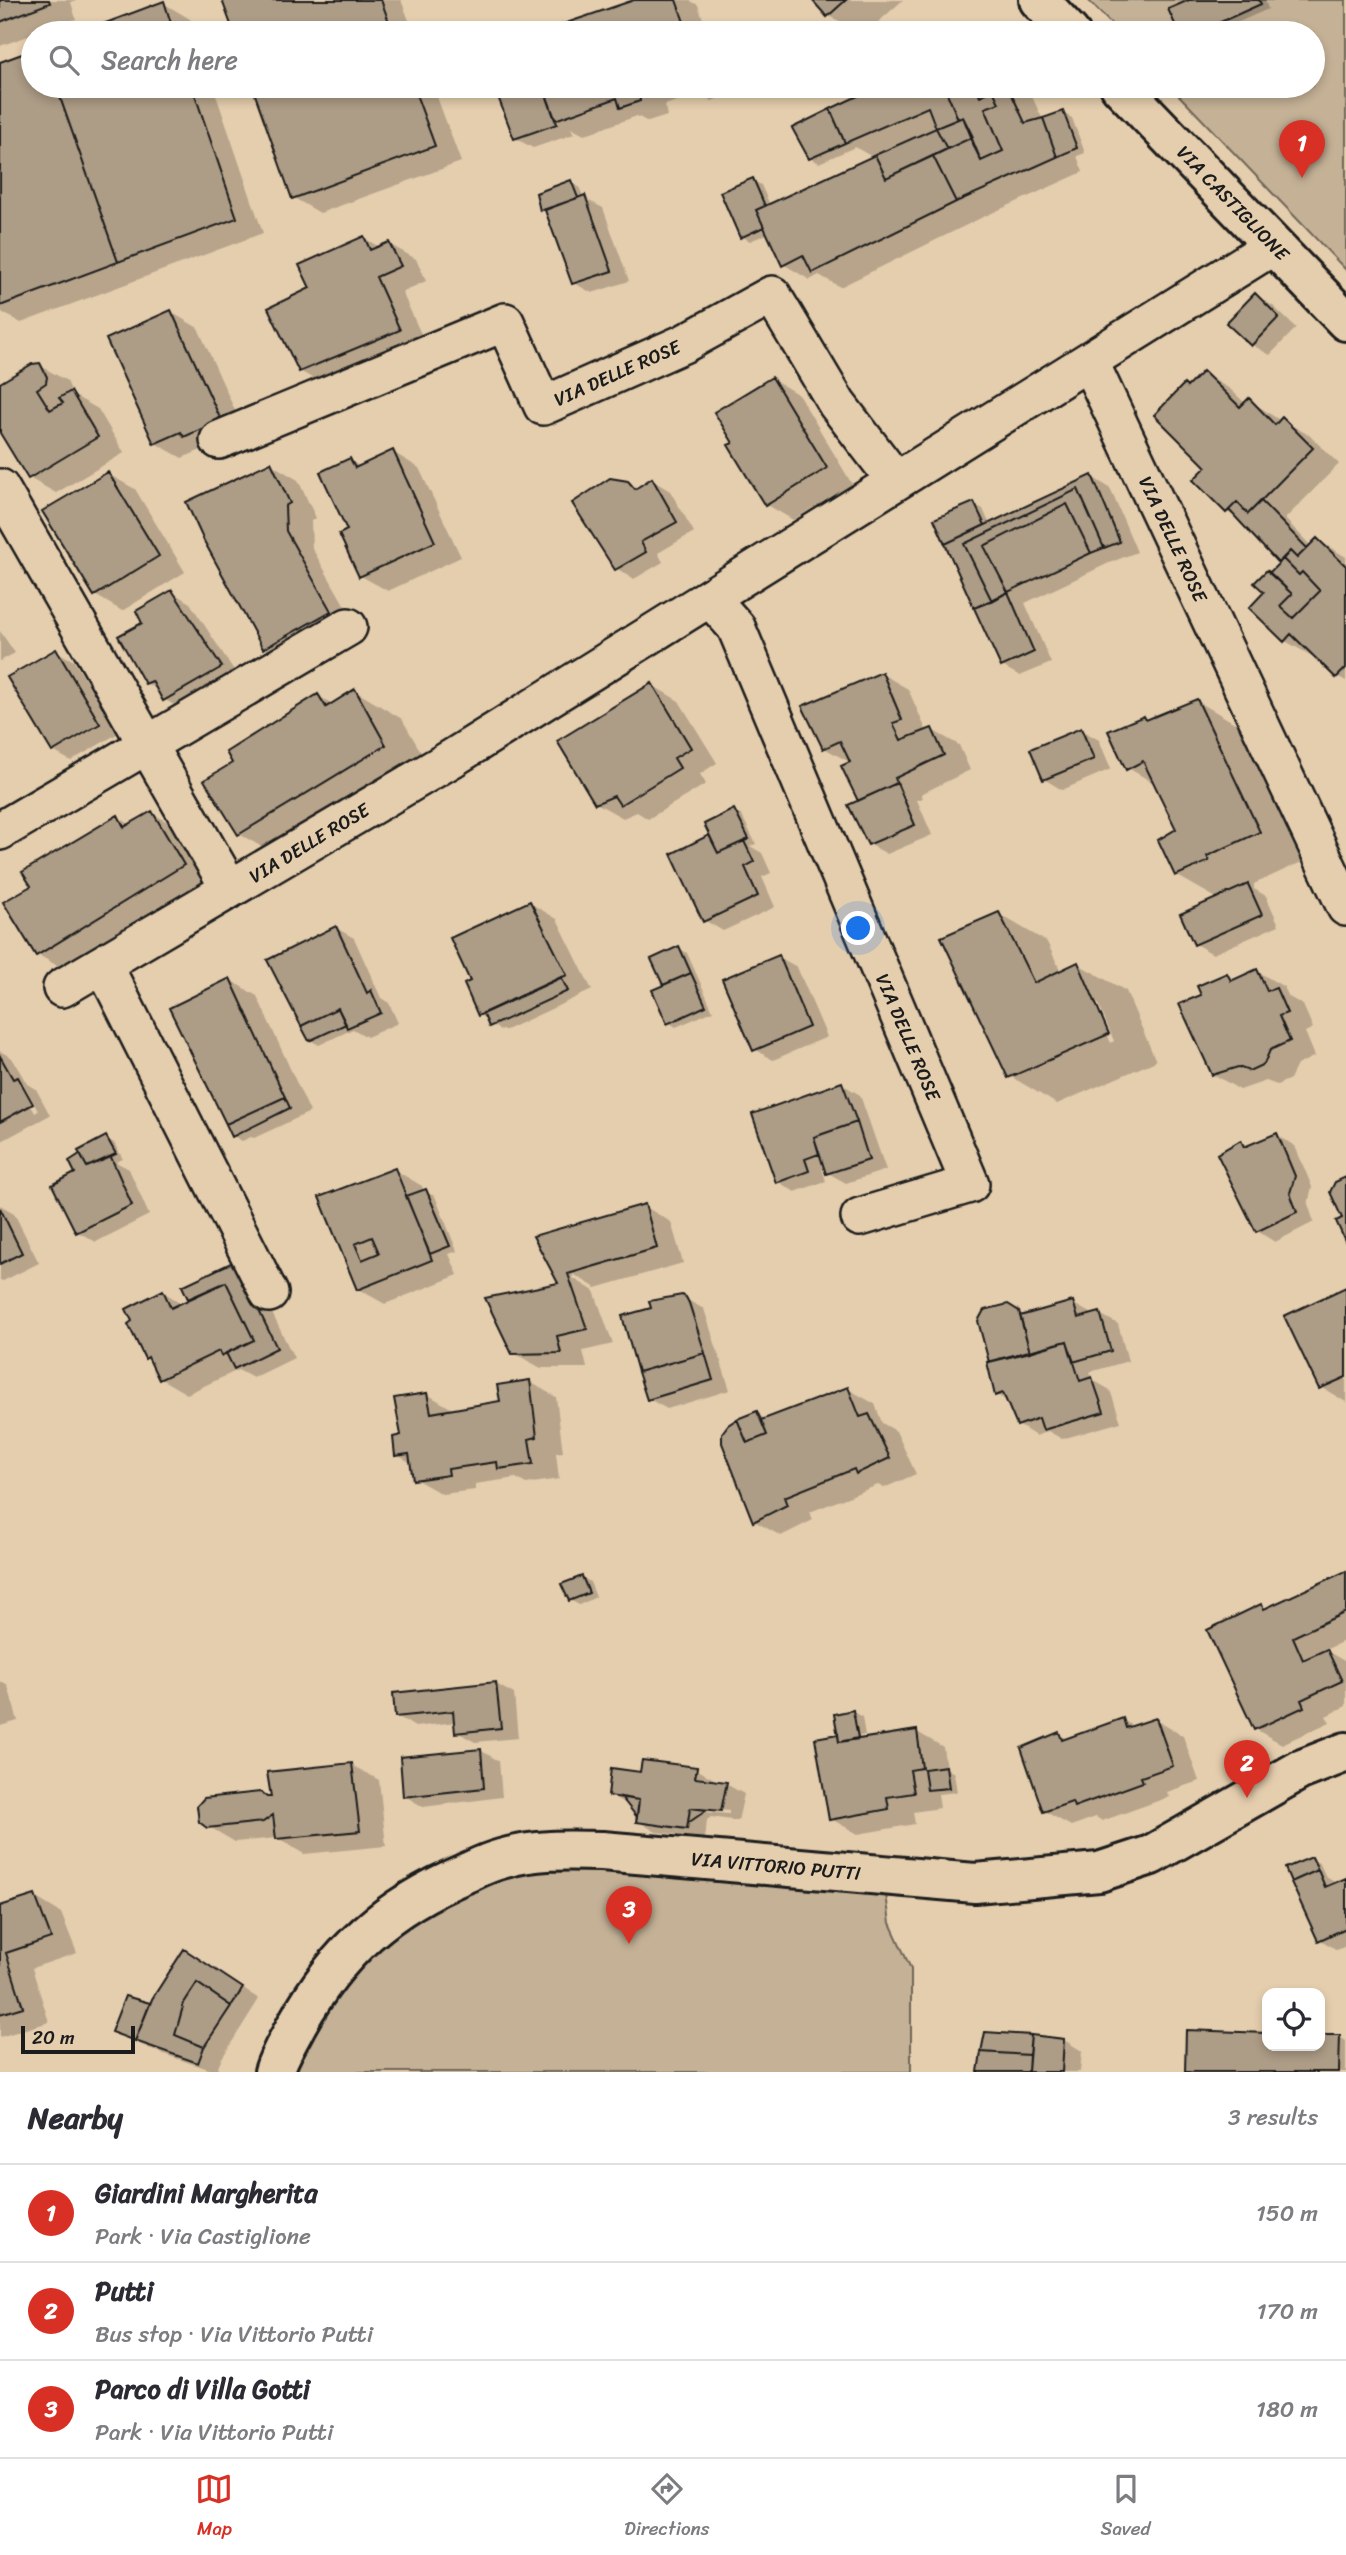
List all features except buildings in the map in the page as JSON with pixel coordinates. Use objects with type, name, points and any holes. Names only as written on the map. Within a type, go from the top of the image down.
[{"type":"street","points":[[1039,0],[1059,21]]},
{"type":"street","name":"VIA CASTIGLIONE","points":[[1131,98],[1346,321]]},
{"type":"street","name":"VIA DELLE ROSE","points":[[62,988],[451,759],[1273,246]]},
{"type":"street","name":"VIA DELLE ROSE","points":[[219,440],[505,322],[543,407],[685,343],[772,295],[837,404],[895,481]]},
{"type":"street","name":"VIA DELLE ROSE","points":[[1089,361],[1346,907]]},
{"type":"street","name":"VIA DELLE ROSE","points":[[0,488],[230,889]]},
{"type":"street","name":"VIA DELLE ROSE","points":[[710,598],[736,627],[970,1184],[860,1217]]},
{"type":"street","points":[[0,831],[348,627]]},
{"type":"street","points":[[103,964],[269,1293]]},
{"type":"street","name":"VIA VITTORIO PUTTI","points":[[274,2072],[278,2059],[311,2000],[348,1950],[390,1913],[444,1882],[500,1859],[550,1849],[602,1851],[975,1883],[1099,1872],[1151,1855],[1300,1770],[1346,1752]]},
{"type":"shaded area","points":[[1088,0],[1346,0],[1346,270],[1181,98],[1325,98],[1325,21],[1108,21]]},
{"type":"shaded area","points":[[478,1856],[883,1873],[890,1923],[911,1969],[911,2072],[259,2072],[331,1964]]},
{"type":"place","name":"Giardini Margherita","points":[[1302,178]]},
{"type":"place","name":"Putti","points":[[1247,1798]]},
{"type":"place","name":"Parco di Villa Gotti","points":[[629,1944]]}]
